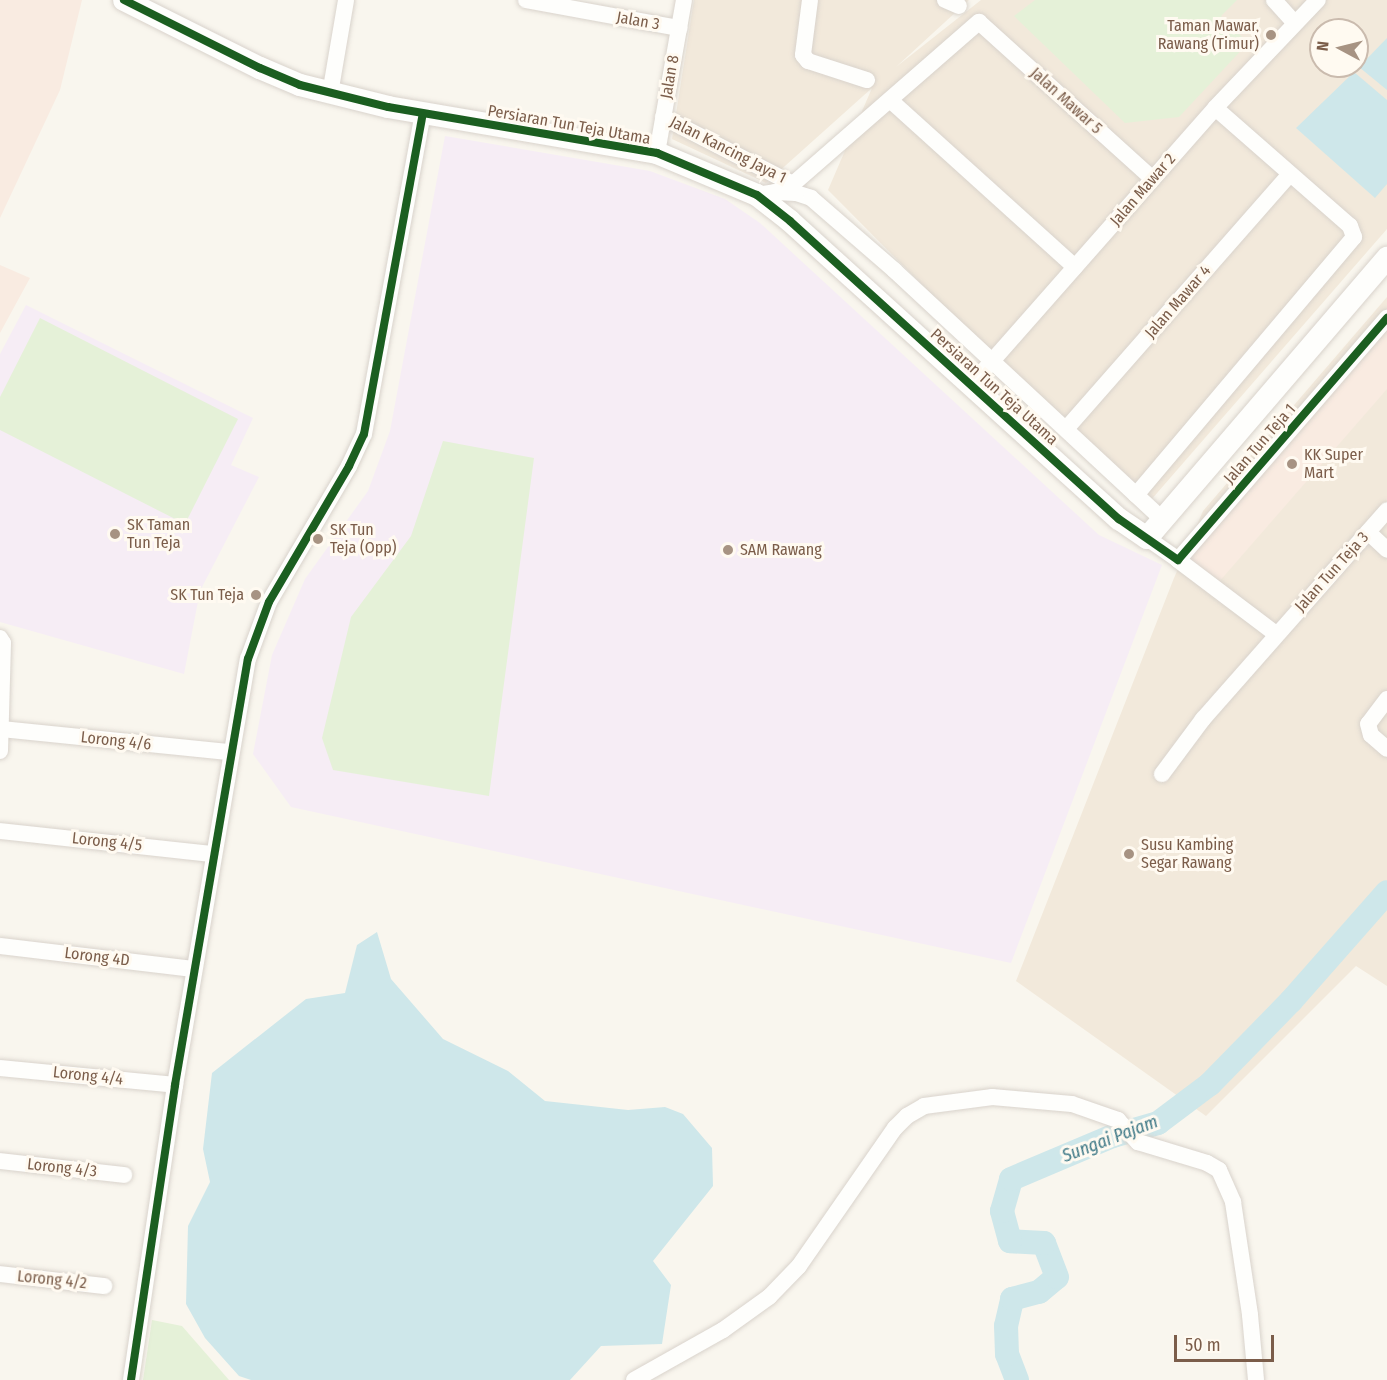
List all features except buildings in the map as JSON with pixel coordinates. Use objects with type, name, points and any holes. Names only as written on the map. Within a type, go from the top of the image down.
[{"type":"street","name":"Persiaran Tun Teja Utama","points":[[124,0],[260,68],[300,85],[330,94],[423,114],[657,153],[758,195],[1119,519],[1147,538]]},
{"type":"street","points":[[330,94],[346,0]]},
{"type":"street","name":"Jalan 3","points":[[526,0],[679,28]]},
{"type":"street","name":"Jalan 8","points":[[657,153],[684,0]]},
{"type":"street","points":[[810,0],[803,55],[808,61],[867,80]]},
{"type":"street","points":[[1274,0],[1295,22]]},
{"type":"street","name":"Jalan Mawar 2","points":[[971,385],[1215,108],[1318,0]]},
{"type":"street","name":"Jalan Mawar 5","points":[[890,100],[979,22],[1153,179]]},
{"type":"street","points":[[758,195],[794,188],[890,100],[1076,267]]},
{"type":"street","points":[[1136,495],[1354,237],[1350,226],[1215,108]]},
{"type":"street","points":[[131,1380],[175,1085],[230,753],[248,659],[269,602],[349,466],[364,434],[423,114]]},
{"type":"street","name":"Jalan Kancing Jaya 1","points":[[663,117],[811,198],[894,270],[1162,519]]},
{"type":"street","name":"Jalan Mawar 4","points":[[1066,429],[1290,174]]},
{"type":"street","points":[[1276,634],[1147,538],[1387,258]]},
{"type":"street","name":"Jalan Tun Teja 1","points":[[1178,560],[1387,318]]},
{"type":"street","name":"Jalan Tun Teja 3","points":[[1162,774],[1203,718],[1387,510]]},
{"type":"street","points":[[1368,532],[1387,550]]},
{"type":"street","points":[[0,638],[3,643],[0,751]]},
{"type":"street","points":[[1387,699],[1374,713],[1368,724],[1371,735],[1387,749]]},
{"type":"street","name":"Lorong 4/6","points":[[2,729],[230,753]]},
{"type":"street","name":"Lorong 4/5","points":[[0,831],[213,854]]},
{"type":"street","name":"Lorong 4D","points":[[0,946],[194,969]]},
{"type":"street","name":"Lorong 4/4","points":[[0,1068],[175,1085]]},
{"type":"street","points":[[634,1380],[723,1330],[769,1297],[799,1266],[895,1128],[907,1116],[924,1106],[992,1097],[1072,1104],[1118,1120],[1138,1142],[1207,1163],[1219,1170],[1233,1202],[1250,1315],[1256,1380]]},
{"type":"street","name":"Lorong 4/3","points":[[0,1161],[124,1175]]},
{"type":"street","name":"Lorong 4/2","points":[[0,1274],[104,1286]]},
{"type":"shaded area","points":[[0,0],[82,0],[60,90],[0,218]]},
{"type":"shaded area","points":[[694,0],[969,0],[896,67],[981,0],[1387,0],[1387,229],[1144,508],[828,190],[872,88],[766,183],[672,139]]},
{"type":"shaded area","name":"SAM Rawang","points":[[445,136],[650,171],[725,199],[760,223],[1099,535],[1162,565],[1011,963],[291,807],[253,754],[272,655],[305,579],[368,491],[390,431]]},
{"type":"shaded area","points":[[0,265],[30,278],[0,333]]},
{"type":"shaded area","points":[[1387,297],[1387,986],[1356,966],[1206,1116],[1016,981],[1174,578],[1203,511]]},
{"type":"shaded area","name":"SK Taman Tun Teja","points":[[26,305],[253,418],[231,465],[259,477],[200,591],[184,674],[0,622],[0,354]]},
{"type":"shaded area","points":[[1387,327],[1387,389],[1218,583],[1186,559]]},
{"type":"green space","points":[[1035,0],[1237,0],[1221,16],[1248,43],[1179,117],[1125,123],[1014,16]]},
{"type":"green space","points":[[40,318],[238,419],[185,524],[0,430],[0,397]]},
{"type":"green space","points":[[443,441],[534,458],[489,796],[333,770],[322,738],[351,617],[411,536]]},
{"type":"green space","points":[[152,1320],[182,1326],[229,1380],[143,1380]]},
{"type":"water","points":[[1387,38],[1387,90],[1369,75],[1369,57]]},
{"type":"water","points":[[1348,78],[1361,78],[1387,100],[1387,184],[1375,198],[1296,128]]},
{"type":"water","points":[[377,932],[391,979],[443,1039],[508,1071],[545,1101],[628,1110],[665,1107],[683,1114],[712,1148],[713,1186],[653,1261],[671,1285],[662,1344],[601,1346],[570,1380],[251,1380],[239,1376],[205,1338],[186,1304],[188,1226],[210,1182],[203,1149],[212,1073],[306,999],[345,993],[357,945]]},
{"type":"waterway","name":"Sungai Pajam","points":[[1017,1380],[1007,1354],[1006,1326],[1012,1299],[1039,1292],[1057,1277],[1044,1243],[1010,1241],[1002,1211],[1011,1179],[1113,1136],[1158,1123],[1210,1084],[1291,1001],[1387,892]]},
{"type":"cycle path","points":[[124,0],[260,68],[300,85],[388,107],[657,153],[757,195],[790,221],[1119,519],[1178,560],[1387,318]]},
{"type":"cycle path","points":[[131,1380],[175,1085],[248,659],[269,602],[349,466],[364,434],[423,114]]},
{"type":"place","name":"Taman Mawar, Rawang (Timur)","points":[[1271,35]]},
{"type":"place","name":"KK Super Mart","points":[[1292,464]]},
{"type":"place","name":"SK Taman Tun Teja","points":[[115,534]]},
{"type":"place","name":"SK Tun Teja (Opp)","points":[[318,539]]},
{"type":"place","name":"SAM Rawang","points":[[728,550]]},
{"type":"place","name":"SK Tun Teja","points":[[256,595]]},
{"type":"place","name":"Susu Kambing Segar Rawang","points":[[1129,854]]}]
